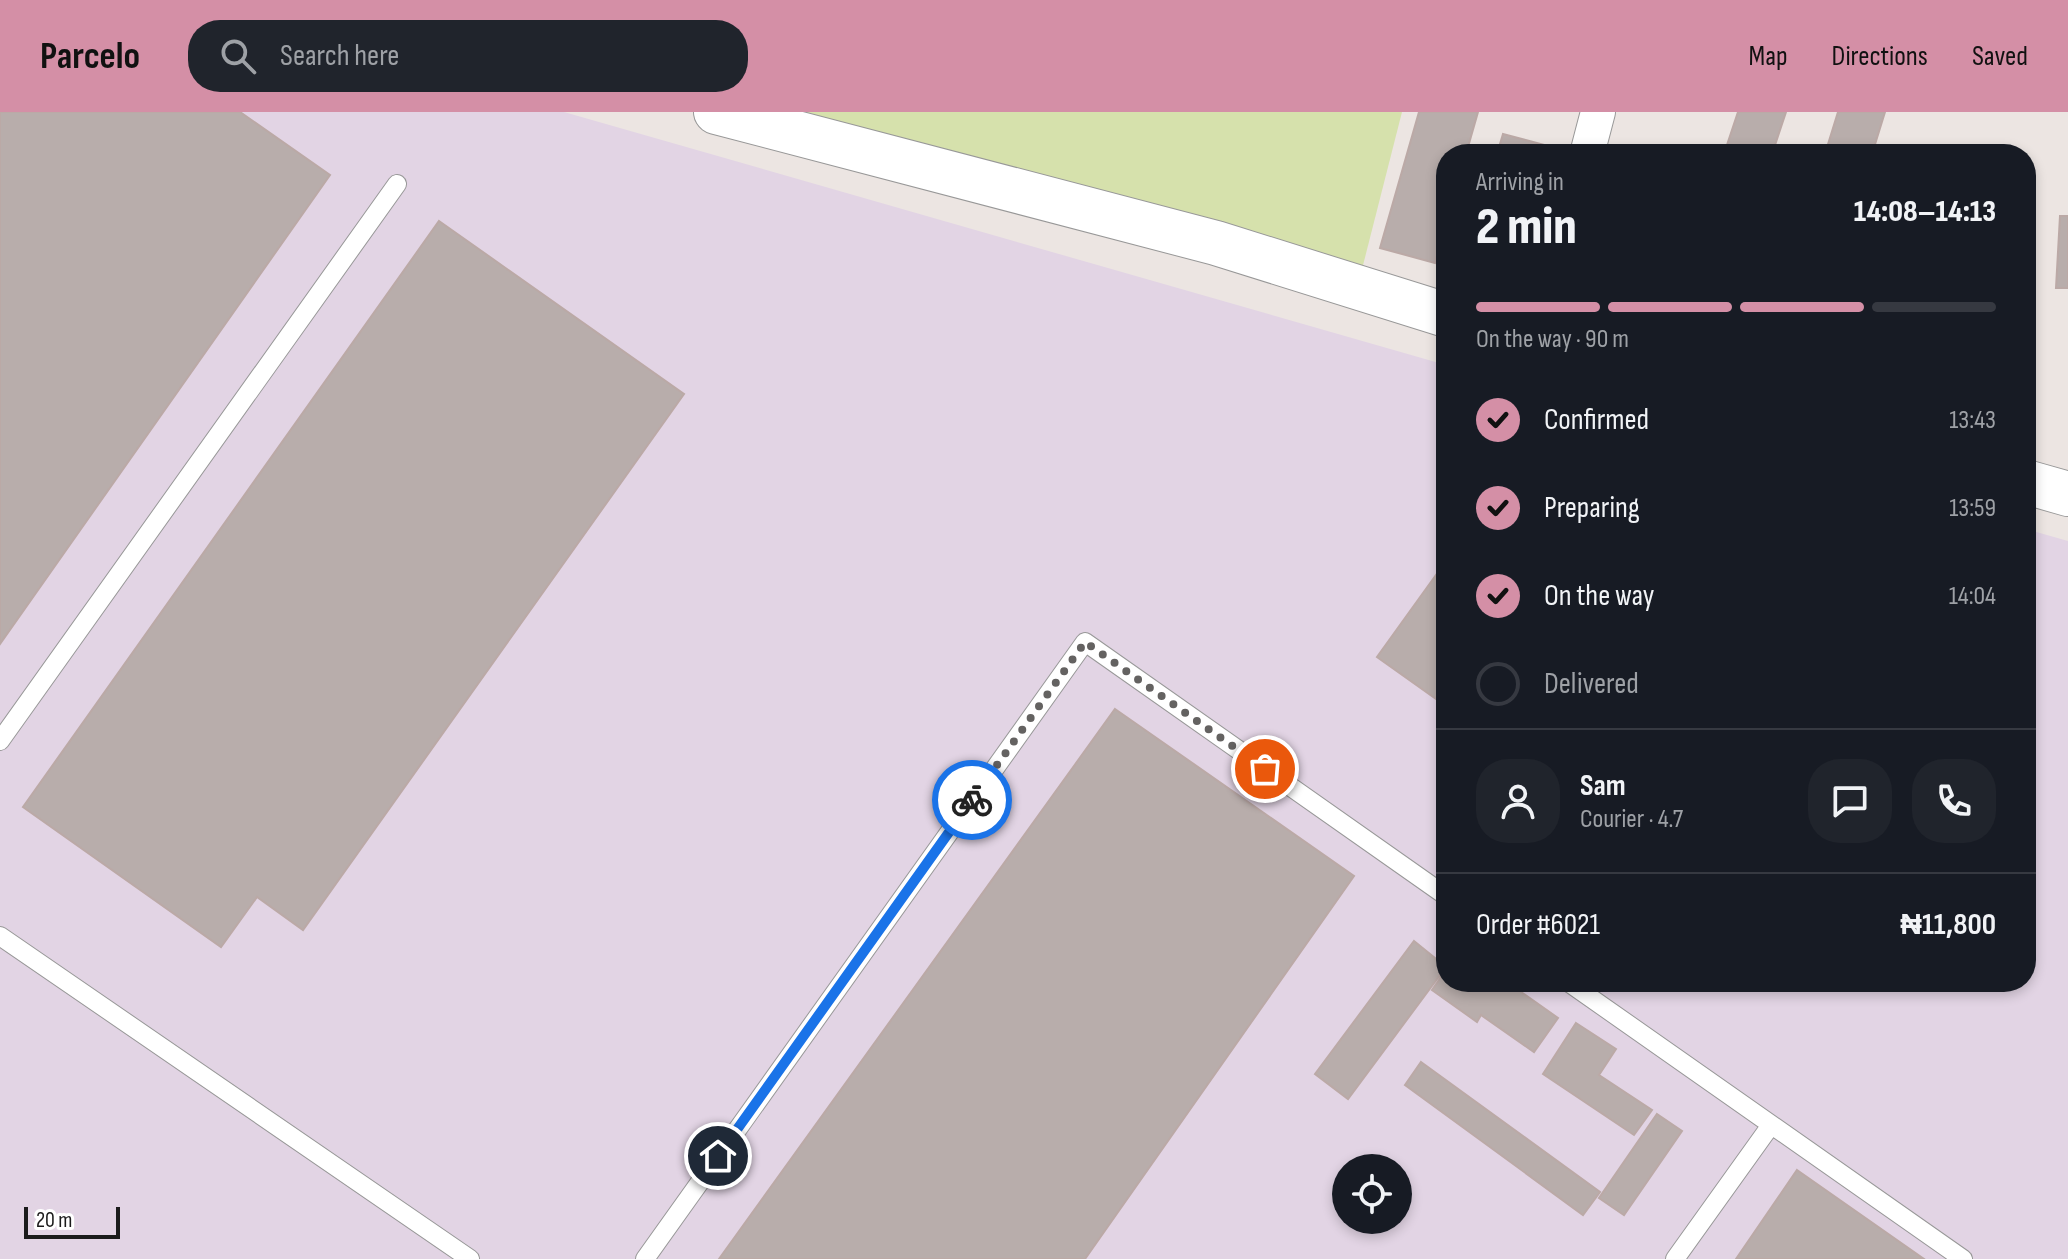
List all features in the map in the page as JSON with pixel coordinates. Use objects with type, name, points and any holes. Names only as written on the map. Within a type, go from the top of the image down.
[{"type":"street","points":[[716,112],[1216,243],[1436,312]]},
{"type":"street","points":[[1590,144],[1598,112]]},
{"type":"street","points":[[2036,485],[2068,494]]},
{"type":"lane","points":[[0,741],[397,184]]},
{"type":"lane","points":[[645,1259],[1085,642],[1436,889]]},
{"type":"lane","points":[[0,936],[470,1259]]},
{"type":"lane","points":[[1582,992],[1963,1259]]},
{"type":"lane","points":[[1675,1259],[1771,1125]]},
{"type":"shaded area","points":[[0,112],[564,112],[1436,362],[1436,992],[2036,992],[2036,532],[2068,541],[2068,1259],[0,1259]]},
{"type":"green space","points":[[783,112],[1402,112],[1359,281]]},
{"type":"building","points":[[0,112],[240,112],[330,175],[0,644]]},
{"type":"building","points":[[1419,112],[1478,112],[1469,144],[1436,144],[1435,263],[1380,248]]},
{"type":"building","points":[[1738,112],[1786,112],[1775,144],[1727,144]]},
{"type":"building","points":[[1838,112],[1885,112],[1875,144],[1828,144]]},
{"type":"building","points":[[1503,134],[1540,144],[1500,144]]},
{"type":"building","points":[[2060,216],[2068,216],[2068,288],[2056,288]]},
{"type":"building","points":[[439,221],[684,394],[303,930],[257,897],[221,947],[23,807]]},
{"type":"building","points":[[1436,575],[1436,699],[1377,657]]},
{"type":"building","points":[[1115,709],[1354,876],[1085,1259],[719,1259]]},
{"type":"building","points":[[1414,941],[1436,959],[1436,980],[1348,1099],[1315,1074]]},
{"type":"building","points":[[1436,984],[1436,992],[1521,992],[1558,1018],[1534,1052],[1481,1015],[1477,1022],[1432,990]]},
{"type":"building","points":[[1576,1023],[1616,1049],[1599,1075],[1652,1110],[1634,1135],[1543,1074]]},
{"type":"building","points":[[1421,1062],[1600,1192],[1583,1215],[1405,1085]]},
{"type":"building","points":[[1657,1114],[1682,1131],[1624,1215],[1599,1198]]},
{"type":"building","points":[[1797,1170],[1924,1259],[1736,1259]]},
{"type":"way so far","points":[[972,800],[1085,642],[1265,769]]},
{"type":"route","points":[[718,1156],[972,800]]}]
